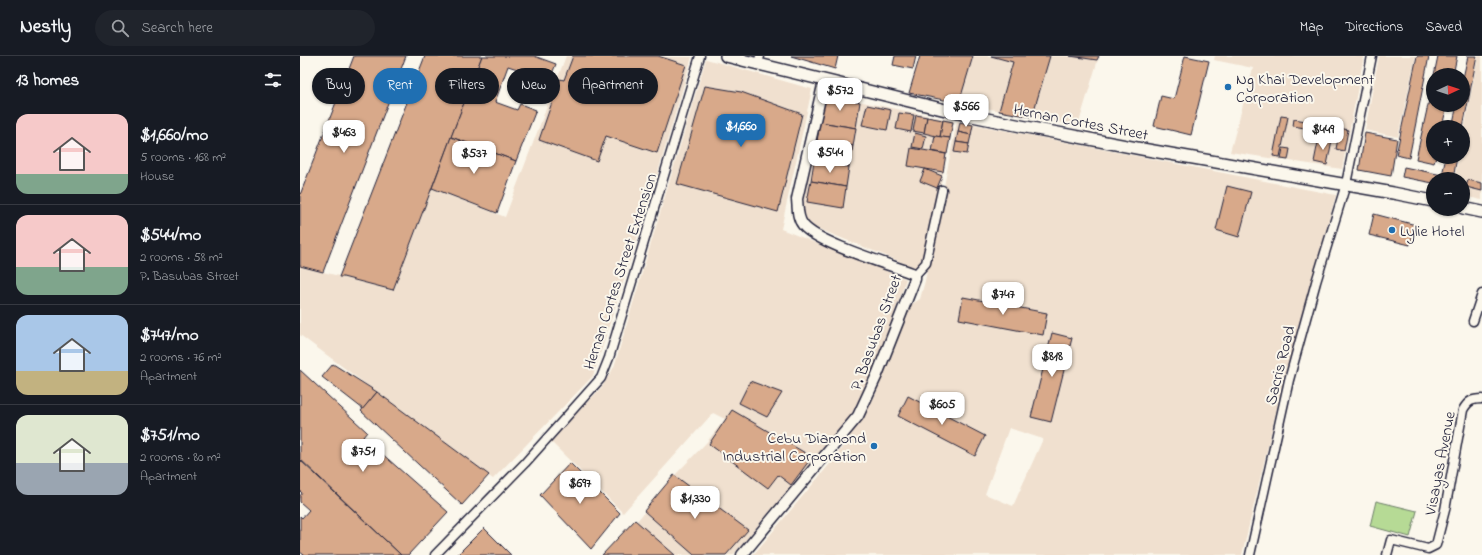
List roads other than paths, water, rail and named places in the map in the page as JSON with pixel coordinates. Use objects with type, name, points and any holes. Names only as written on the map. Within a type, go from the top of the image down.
[{"type":"main road","name":"Hernan Cortes Street","points":[[726,56],[759,60],[824,81],[958,113],[1069,136],[1346,184],[1426,200]]},
{"type":"main road","points":[[1470,209],[1482,212]]},
{"type":"street","name":"Hernan Cortes Street Extension","points":[[435,555],[525,463],[601,378],[700,56]]},
{"type":"street","name":"Sacris Road","points":[[1250,555],[1289,380],[1316,282],[1346,184],[1372,56]]},
{"type":"street","name":"P. Basubas Street","points":[[742,555],[858,416],[877,375],[914,279],[914,275],[835,245],[810,232],[802,224],[798,213],[797,199],[824,81]]},
{"type":"street","points":[[914,275],[926,263],[942,190]]},
{"type":"street","points":[[1474,321],[1482,294]]},
{"type":"street","name":"Visayas Avenue","points":[[1387,555],[1391,540],[1428,549],[1436,546],[1445,510],[1463,410],[1467,403],[1473,399],[1482,399]]},
{"type":"place","name":"Ng Khai Development Corporation","points":[[1228,87]]},
{"type":"place","name":"Lylie Hotel","points":[[1392,230]]},
{"type":"place","name":"Cebu Diamond Industrial Corporation","points":[[874,446]]}]
